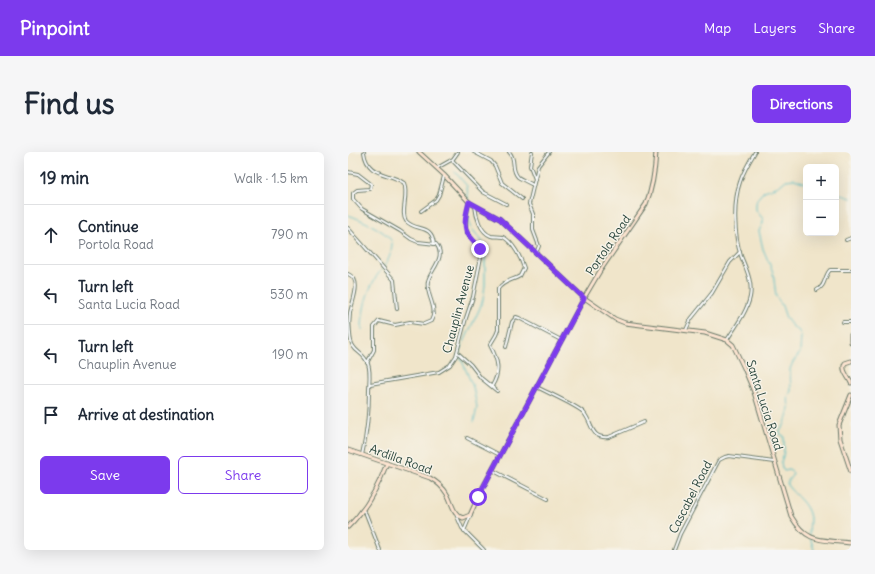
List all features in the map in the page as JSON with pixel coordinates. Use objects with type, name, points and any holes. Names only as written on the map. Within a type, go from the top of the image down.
[{"type":"street","points":[[362,455],[368,426],[370,384],[367,363],[374,347],[374,327],[379,321],[390,325],[398,325],[410,322],[427,323],[432,319],[434,311],[428,294],[428,282],[440,253],[434,244],[433,237],[427,230],[407,222],[404,218],[406,201],[404,183],[372,168],[366,162],[364,152]]},
{"type":"street","points":[[419,152],[437,168],[469,202],[491,212],[500,219],[584,298],[621,322],[686,330],[709,334],[727,340],[746,308],[751,295],[749,276],[740,251],[736,229],[737,193],[742,177],[754,152]]},
{"type":"street","points":[[437,168],[452,160],[458,152]]},
{"type":"street","points":[[474,152],[491,161],[495,166],[502,183],[522,199]]},
{"type":"street","points":[[509,152],[513,157],[513,169],[516,175],[533,184]]},
{"type":"street","points":[[532,152],[530,166],[535,179]]},
{"type":"street","points":[[536,253],[539,246],[533,230],[533,214],[529,204],[539,165],[549,152]]},
{"type":"street","name":"Portola Road","points":[[464,531],[480,493],[584,298],[600,271],[646,204],[651,193],[654,179],[656,152]]},
{"type":"street","points":[[452,160],[484,192],[506,204]]},
{"type":"street","points":[[348,172],[358,174],[371,184],[370,189],[357,190],[353,193],[353,199],[359,207],[411,239],[418,242],[434,244]]},
{"type":"street","points":[[422,211],[436,200],[439,195],[444,175]]},
{"type":"street","name":"Chauplin Avenue","points":[[370,384],[439,372],[450,365],[458,353],[466,318],[473,297],[481,257],[479,247],[468,234],[466,229],[466,218],[469,202]]},
{"type":"street","points":[[475,205],[479,223],[484,230],[491,236],[501,237],[506,240],[518,253],[524,268],[520,276],[501,284],[498,291],[498,330],[490,346],[495,355],[498,370],[492,386]]},
{"type":"street","points":[[348,228],[394,280],[397,309]]},
{"type":"street","points":[[846,240],[851,238]]},
{"type":"street","points":[[686,330],[691,319],[712,293],[730,262],[739,254],[740,251]]},
{"type":"street","points":[[817,290],[824,285],[830,270],[851,270]]},
{"type":"street","points":[[348,274],[353,277],[356,283],[349,317],[351,344],[367,363]]},
{"type":"street","points":[[506,347],[513,320],[516,317],[562,340]]},
{"type":"street","points":[[843,322],[851,322]]},
{"type":"street","points":[[851,335],[851,342]]},
{"type":"street","name":"Santa Lucia Road","points":[[727,340],[736,348],[751,383],[791,516],[798,527],[808,536],[824,541],[851,543]]},
{"type":"street","points":[[458,353],[471,365],[481,378],[497,390]]},
{"type":"street","points":[[851,361],[844,366],[844,370],[851,383]]},
{"type":"street","points":[[537,387],[584,412],[593,431],[599,437],[609,438],[644,422]]},
{"type":"street","points":[[851,395],[839,425],[840,439],[851,472]]},
{"type":"street","points":[[467,438],[500,455]]},
{"type":"street","name":"Ardilla Road","points":[[348,450],[426,476],[437,483],[448,496],[459,523],[464,531],[484,550]]},
{"type":"street","name":"Cascabel Road","points":[[674,550],[680,534],[719,460],[729,456],[774,462]]},
{"type":"street","points":[[348,527],[363,510],[376,491],[387,463]]},
{"type":"street","points":[[492,470],[548,499]]},
{"type":"street","points":[[363,510],[380,550]]},
{"type":"street","points":[[456,513],[463,518],[468,517],[471,513]]},
{"type":"waterway","points":[[455,172],[467,186],[468,199]]},
{"type":"waterway","points":[[803,182],[794,179],[786,180],[779,186],[764,191],[757,199],[756,210],[763,219],[763,223],[759,231],[763,249],[773,272],[776,296],[782,306],[786,318],[801,335],[800,353],[790,369],[791,391],[788,397],[789,409],[785,424],[780,431],[780,434],[784,436],[784,452],[781,462],[784,471],[789,470],[793,473],[787,485],[804,504],[809,513],[809,534]]},
{"type":"waterway","points":[[839,194],[851,198]]},
{"type":"waterway","points":[[460,353],[483,300],[485,285],[485,250],[482,241],[472,229],[467,214]]},
{"type":"waterway","points":[[348,215],[366,222],[380,230],[386,234],[392,243],[389,259],[377,276],[367,297],[362,330]]},
{"type":"waterway","points":[[460,356],[473,387],[477,407],[474,422]]},
{"type":"waterway","points":[[810,537],[814,550]]},
{"type":"route","points":[[478,497],[584,298],[500,219],[491,212],[469,202],[466,218],[466,232],[478,244],[480,249]]}]
